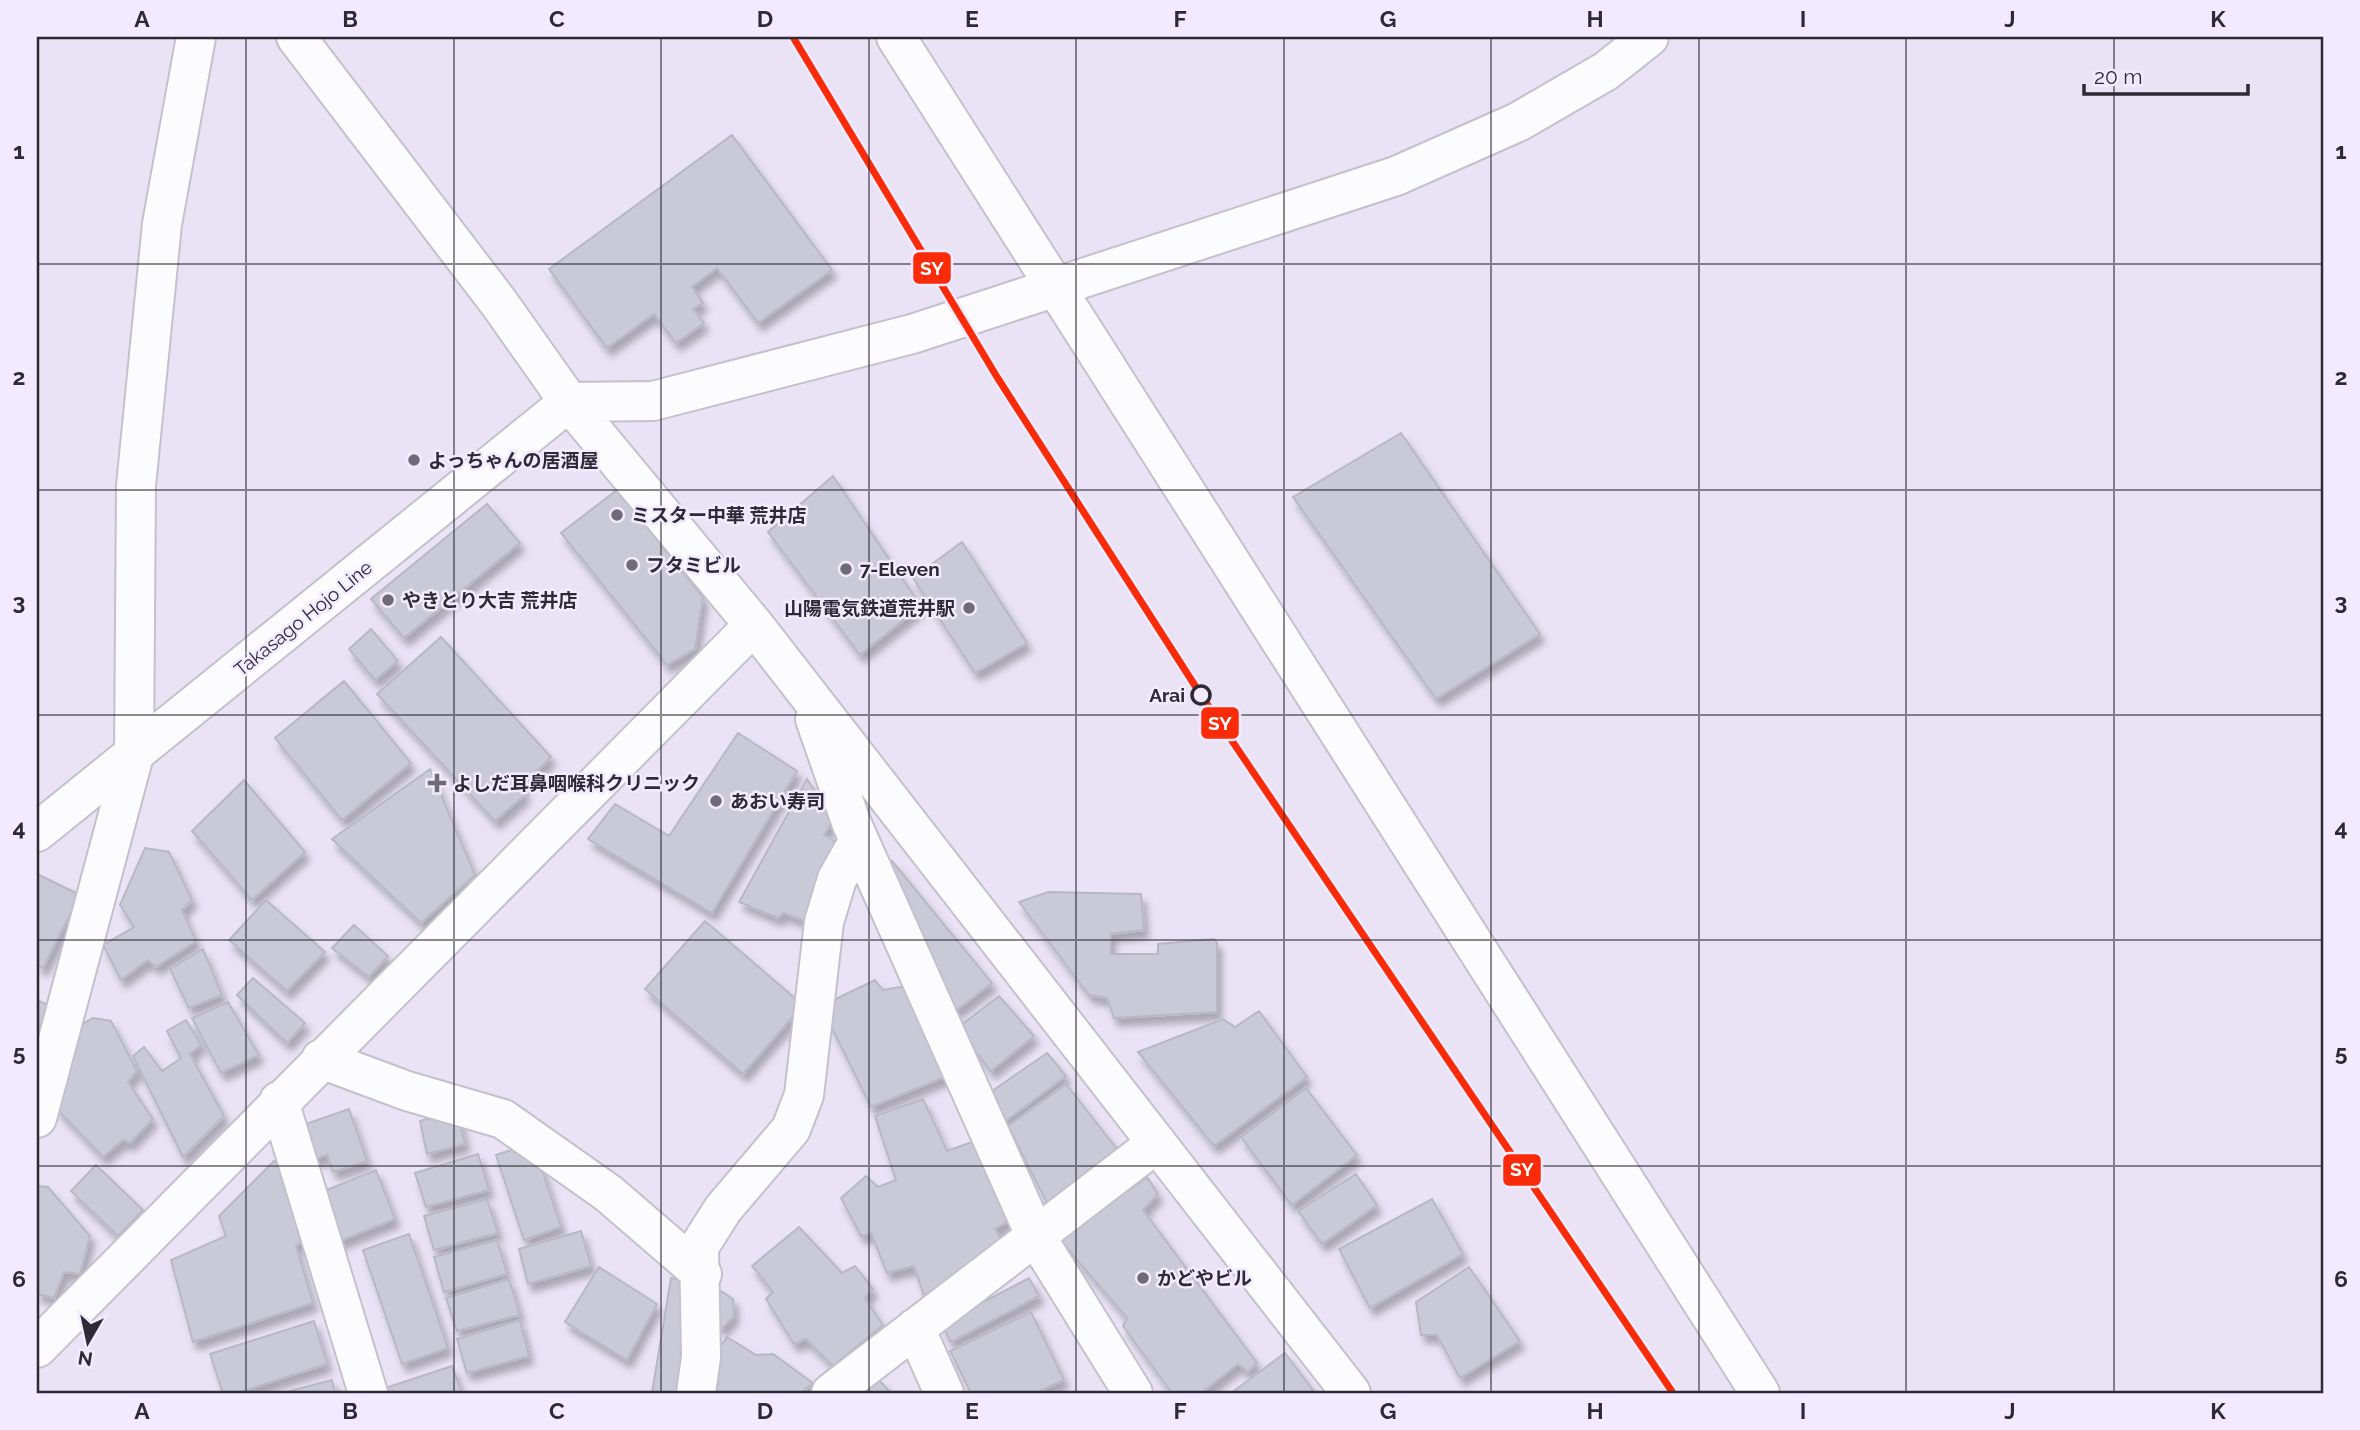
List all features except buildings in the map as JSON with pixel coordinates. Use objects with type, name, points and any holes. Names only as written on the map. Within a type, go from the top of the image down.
[{"type":"street","points":[[37,1118],[134,755],[136,486],[162,224],[196,37]]},
{"type":"street","points":[[296,37],[499,303],[569,402],[754,625],[1351,1393]]},
{"type":"street","points":[[896,37],[1760,1393]]},
{"type":"street","points":[[569,402],[653,401],[912,334],[1396,176],[1518,122],[1606,71],[1649,37]]},
{"type":"street","name":"Takasago Hojo Line","points":[[37,832],[569,402]]},
{"type":"street","points":[[37,1348],[754,625]]},
{"type":"street","points":[[804,689],[859,840],[1035,1235],[1133,1393]]},
{"type":"street","points":[[696,1393],[701,1357],[702,1274],[699,1247],[723,1209],[791,1129],[804,1094],[824,922],[837,879],[859,840]]},
{"type":"street","points":[[321,1059],[407,1091],[503,1119],[608,1193],[702,1274]]},
{"type":"street","points":[[279,1101],[368,1393]]},
{"type":"street","points":[[831,1393],[1157,1143]]},
{"type":"street","points":[[915,1328],[944,1393]]},
{"type":"transit line","name":"SY","points":[[793,37],[997,377],[1201,695],[1673,1393]]},
{"type":"place","name":"よっちゃんの居酒屋","points":[[414,460]]},
{"type":"place","name":"ミスター中華 荒井店","points":[[617,515]]},
{"type":"place","name":"フタミビル","points":[[632,565]]},
{"type":"place","name":"7-Eleven","points":[[846,569]]},
{"type":"place","name":"やきとり大吉 荒井店","points":[[388,600]]},
{"type":"place","name":"山陽電気鉄道荒井駅","points":[[969,608]]},
{"type":"place","name":"Arai","points":[[1201,695]]},
{"type":"place","name":"よしだ耳鼻咽喉科クリニック","points":[[437,783]]},
{"type":"place","name":"あおい寿司","points":[[716,801]]},
{"type":"place","name":"かどやビル","points":[[1143,1278]]}]
